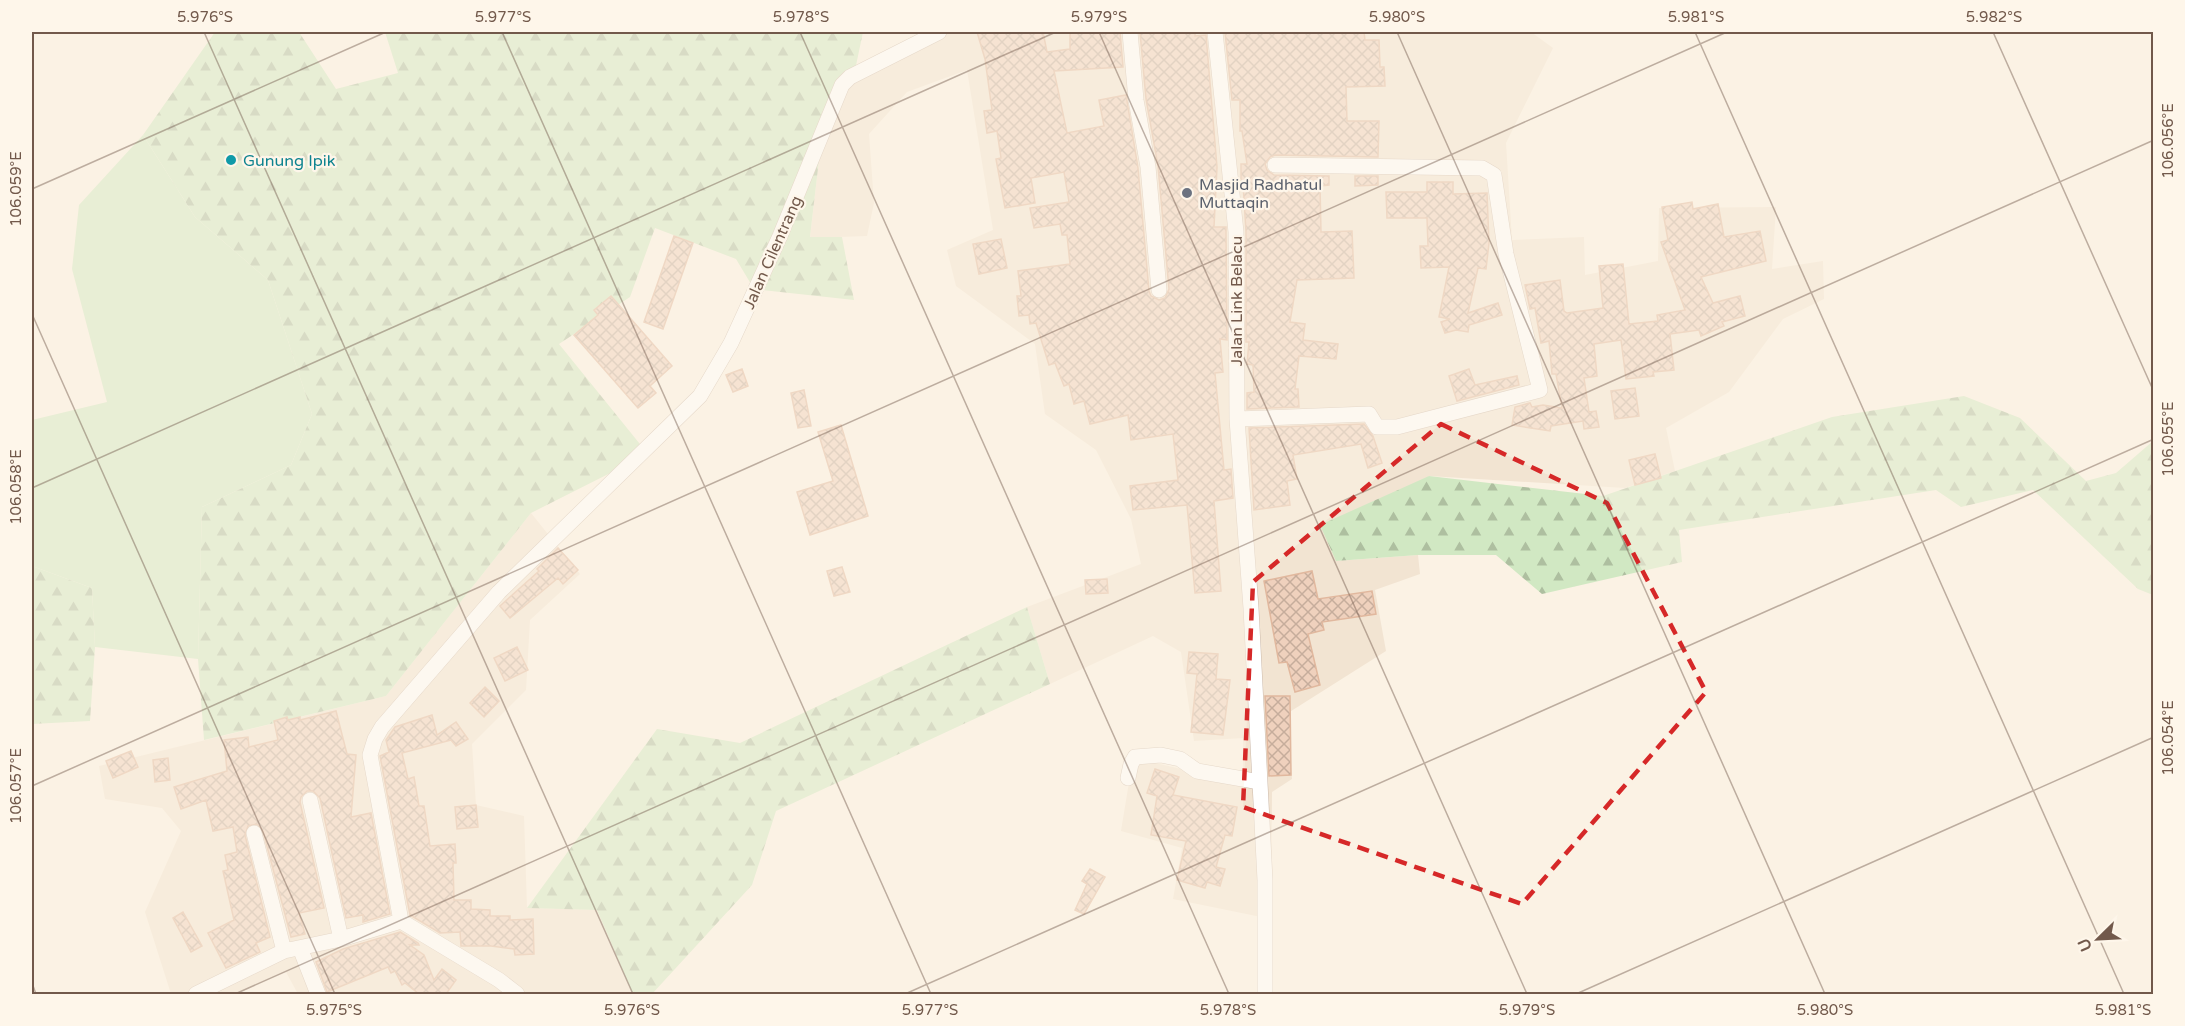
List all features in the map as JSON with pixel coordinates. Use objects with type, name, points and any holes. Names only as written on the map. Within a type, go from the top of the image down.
[{"type":"street","name":"Jalan Cilentrang","points":[[402,921],[370,755],[382,727],[500,592],[695,402],[714,376],[780,236],[842,85],[850,77],[939,32]]},
{"type":"street","points":[[1130,32],[1136,100],[1148,167],[1159,290]]},
{"type":"street","name":"Jalan Link Belacu","points":[[1215,32],[1236,232],[1237,419],[1246,571],[1251,608],[1265,879],[1265,994]]},
{"type":"street","points":[[1237,419],[1370,414],[1377,427],[1397,427],[1540,390],[1506,254],[1494,175],[1491,171],[1482,168],[1275,165]]},
{"type":"street","points":[[1128,778],[1135,757],[1161,755],[1180,759],[1197,771],[1260,782]]},
{"type":"street","points":[[310,800],[341,939]]},
{"type":"street","points":[[254,833],[284,951]]},
{"type":"street","points":[[196,994],[284,951],[341,939],[402,921],[499,980],[517,994]]},
{"type":"street","points":[[300,948],[318,994]]},
{"type":"highlighted area","points":[[1441,424],[1607,503],[1706,692],[1522,904],[1243,807],[1253,582]]},
{"type":"shaded area","points":[[929,32],[1531,32],[1553,48],[1506,143],[1512,240],[1584,237],[1585,275],[1658,261],[1659,208],[1776,207],[1772,269],[1823,261],[1824,299],[1783,319],[1729,392],[1666,428],[1675,471],[1625,488],[1429,476],[1336,561],[1418,555],[1420,574],[1375,590],[1386,651],[1288,713],[1292,779],[1272,792],[1271,919],[1173,899],[1182,848],[1121,831],[1133,758],[1243,783],[1243,738],[1194,741],[1181,652],[1153,636],[1050,684],[1027,607],[1141,564],[1131,519],[1096,450],[1045,414],[1035,344],[956,286],[947,250],[993,230],[967,70],[907,92],[869,134],[874,203],[867,236],[810,238],[819,160],[854,75]]},
{"type":"shaded area","points":[[531,513],[580,574],[530,620],[526,690],[472,744],[476,805],[524,816],[527,908],[597,910],[633,994],[298,994],[286,972],[236,994],[171,994],[145,912],[181,831],[162,808],[105,799],[99,766],[386,696]]},
{"type":"green space","points":[[215,32],[299,32],[336,89],[398,73],[385,32],[863,32],[854,75],[819,160],[810,237],[842,237],[854,300],[754,289],[736,259],[655,228],[630,297],[559,344],[648,454],[531,513],[386,696],[204,740],[198,659],[202,507],[291,465],[312,414],[268,280],[195,217],[143,135]]},
{"type":"green space","points":[[143,135],[195,217],[268,280],[312,414],[291,465],[202,507],[198,659],[95,647],[92,588],[32,566],[32,420],[107,402],[72,269],[79,205]]},
{"type":"green space","points":[[1964,396],[2020,418],[2086,481],[2116,473],[2153,441],[2153,595],[2138,589],[2033,490],[1961,507],[1936,490],[1679,530],[1682,562],[1542,594],[1496,555],[1418,555],[1336,561],[1320,525],[1429,476],[1603,496],[1832,417]]},
{"type":"green space","points":[[32,566],[92,588],[95,647],[90,721],[32,724]]},
{"type":"green space","points":[[1027,607],[1050,684],[776,811],[752,885],[652,994],[633,994],[597,910],[527,908],[657,729],[740,743]]},
{"type":"building","points":[[977,32],[1043,32],[1047,52],[1070,49],[1070,32],[1120,32],[1123,67],[1054,71],[1067,133],[1104,126],[1099,100],[1126,95],[1138,168],[1149,291],[1151,296],[1159,300],[1165,298],[1169,289],[1158,166],[1146,99],[1140,32],[1195,32],[1195,36],[1206,35],[1217,167],[1214,227],[1226,227],[1227,340],[1220,339],[1223,372],[1215,373],[1224,470],[1231,469],[1233,498],[1214,501],[1221,591],[1195,593],[1187,505],[1133,510],[1130,486],[1178,480],[1173,434],[1131,440],[1128,415],[1090,424],[1084,401],[1074,404],[1069,384],[1064,386],[1055,363],[1049,365],[1036,323],[1030,324],[1029,315],[1019,316],[1017,296],[1021,296],[1018,271],[1070,264],[1067,235],[1062,235],[1060,224],[1034,228],[1030,208],[1069,202],[1064,172],[1031,178],[1035,203],[1005,208],[996,159],[1001,158],[997,131],[987,133],[984,111],[992,110],[985,59]]},
{"type":"building","points":[[1225,32],[1364,32],[1365,40],[1379,40],[1380,67],[1384,67],[1385,86],[1346,87],[1347,121],[1379,121],[1378,157],[1275,155],[1270,157],[1265,164],[1267,170],[1274,175],[1329,176],[1329,185],[1320,186],[1321,232],[1352,231],[1354,278],[1297,280],[1290,322],[1305,324],[1303,340],[1338,344],[1336,359],[1299,356],[1295,389],[1298,389],[1299,407],[1247,409],[1247,393],[1254,392],[1253,365],[1247,364],[1249,342],[1246,342],[1246,232],[1243,183],[1241,183],[1241,164],[1247,164],[1242,131],[1240,131],[1240,100],[1232,100]]},
{"type":"building","points":[[1355,176],[1378,176],[1378,185],[1355,186]]},
{"type":"building","points":[[1427,182],[1453,182],[1453,194],[1487,193],[1489,243],[1486,269],[1478,268],[1468,313],[1498,303],[1502,315],[1469,325],[1468,332],[1456,330],[1445,333],[1441,322],[1450,319],[1439,317],[1449,267],[1421,268],[1420,246],[1428,246],[1427,218],[1387,218],[1386,192],[1427,192]]},
{"type":"building","points":[[1692,202],[1693,209],[1718,204],[1724,237],[1760,231],[1766,261],[1701,277],[1713,303],[1740,296],[1745,316],[1722,322],[1724,326],[1701,336],[1699,330],[1670,334],[1674,370],[1653,372],[1654,376],[1626,379],[1621,340],[1594,344],[1597,376],[1584,378],[1589,412],[1596,411],[1599,427],[1584,429],[1583,421],[1551,426],[1550,431],[1512,425],[1515,407],[1530,403],[1532,407],[1543,405],[1562,408],[1556,374],[1552,374],[1549,341],[1541,343],[1535,308],[1530,309],[1525,285],[1560,280],[1564,311],[1567,313],[1603,308],[1599,266],[1623,264],[1629,324],[1658,321],[1657,315],[1685,310],[1661,242],[1668,240],[1662,207]]},
{"type":"building","points":[[674,236],[693,243],[663,329],[644,322]]},
{"type":"building","points":[[1001,239],[1007,268],[979,274],[973,244]]},
{"type":"building","points":[[611,296],[672,366],[650,386],[656,393],[638,408],[574,335],[598,315],[594,310]]},
{"type":"building","points":[[742,369],[748,386],[733,392],[726,375]]},
{"type":"building","points":[[1469,369],[1475,385],[1517,376],[1519,385],[1457,401],[1449,376]]},
{"type":"building","points":[[1635,388],[1639,416],[1615,419],[1611,391]]},
{"type":"building","points":[[804,390],[811,426],[798,428],[791,393]]},
{"type":"building","points":[[1364,424],[1373,436],[1382,463],[1368,468],[1361,444],[1293,455],[1297,479],[1287,481],[1290,505],[1254,510],[1249,428]]},
{"type":"building","points":[[841,425],[868,516],[810,535],[797,492],[833,481],[818,432]]},
{"type":"building","points":[[1655,454],[1661,478],[1635,485],[1629,460]]},
{"type":"building","points":[[558,548],[578,570],[563,584],[558,578],[510,618],[500,606],[539,571],[537,569]]},
{"type":"building","points":[[842,567],[850,592],[834,596],[827,571]]},
{"type":"building","points":[[1312,571],[1318,599],[1372,591],[1376,614],[1322,622],[1324,630],[1308,634],[1320,685],[1295,692],[1287,662],[1279,663],[1264,581]]},
{"type":"building","points":[[1107,579],[1108,593],[1086,594],[1085,580]]},
{"type":"building","points":[[517,647],[528,670],[505,681],[494,658]]},
{"type":"building","points":[[1189,652],[1218,654],[1216,679],[1230,680],[1223,735],[1191,732],[1197,674],[1187,673]]},
{"type":"building","points":[[485,687],[499,701],[484,717],[470,703]]},
{"type":"building","points":[[1265,696],[1290,696],[1291,775],[1269,776]]},
{"type":"building","points":[[336,711],[347,754],[356,755],[351,817],[371,813],[390,914],[363,922],[363,915],[346,918],[320,798],[313,791],[307,791],[301,797],[300,802],[324,908],[299,913],[305,934],[291,937],[263,831],[257,824],[248,826],[245,835],[270,937],[256,943],[260,952],[226,968],[208,933],[234,920],[223,871],[228,870],[225,855],[237,852],[233,827],[213,831],[206,800],[181,809],[174,787],[227,771],[224,740],[248,737],[249,747],[278,740],[274,721],[287,717],[288,720],[300,717],[300,720]]},
{"type":"building","points":[[432,715],[437,735],[456,722],[468,739],[456,746],[451,740],[402,753],[408,779],[414,777],[419,806],[424,806],[430,846],[455,844],[454,900],[471,900],[471,909],[490,910],[490,916],[510,916],[510,920],[533,919],[534,954],[515,955],[514,949],[491,946],[461,946],[460,932],[440,933],[410,915],[380,756],[389,752],[386,740],[395,727]]},
{"type":"building","points":[[131,751],[138,767],[113,778],[106,761]]},
{"type":"building","points":[[168,758],[170,780],[155,782],[153,760]]},
{"type":"building","points":[[1155,769],[1179,777],[1173,795],[1237,807],[1232,836],[1225,835],[1216,867],[1225,869],[1220,886],[1207,882],[1205,888],[1177,880],[1186,841],[1151,835],[1157,796],[1147,793]]},
{"type":"building","points":[[476,805],[478,827],[457,829],[455,807]]},
{"type":"building","points":[[1090,869],[1105,877],[1084,914],[1075,910],[1087,884],[1082,881]]},
{"type":"building","points":[[183,912],[202,946],[191,952],[173,918]]},
{"type":"building","points":[[400,932],[418,943],[419,945],[410,945],[424,955],[434,980],[442,969],[456,980],[446,994],[419,994],[405,983],[402,985],[395,971],[391,973],[388,967],[327,992],[316,962],[343,949]]},
{"type":"place","name":"Gunung Ipik","points":[[231,160]]},
{"type":"place","name":"Masjid Radhatul Muttaqin","points":[[1187,193]]}]
